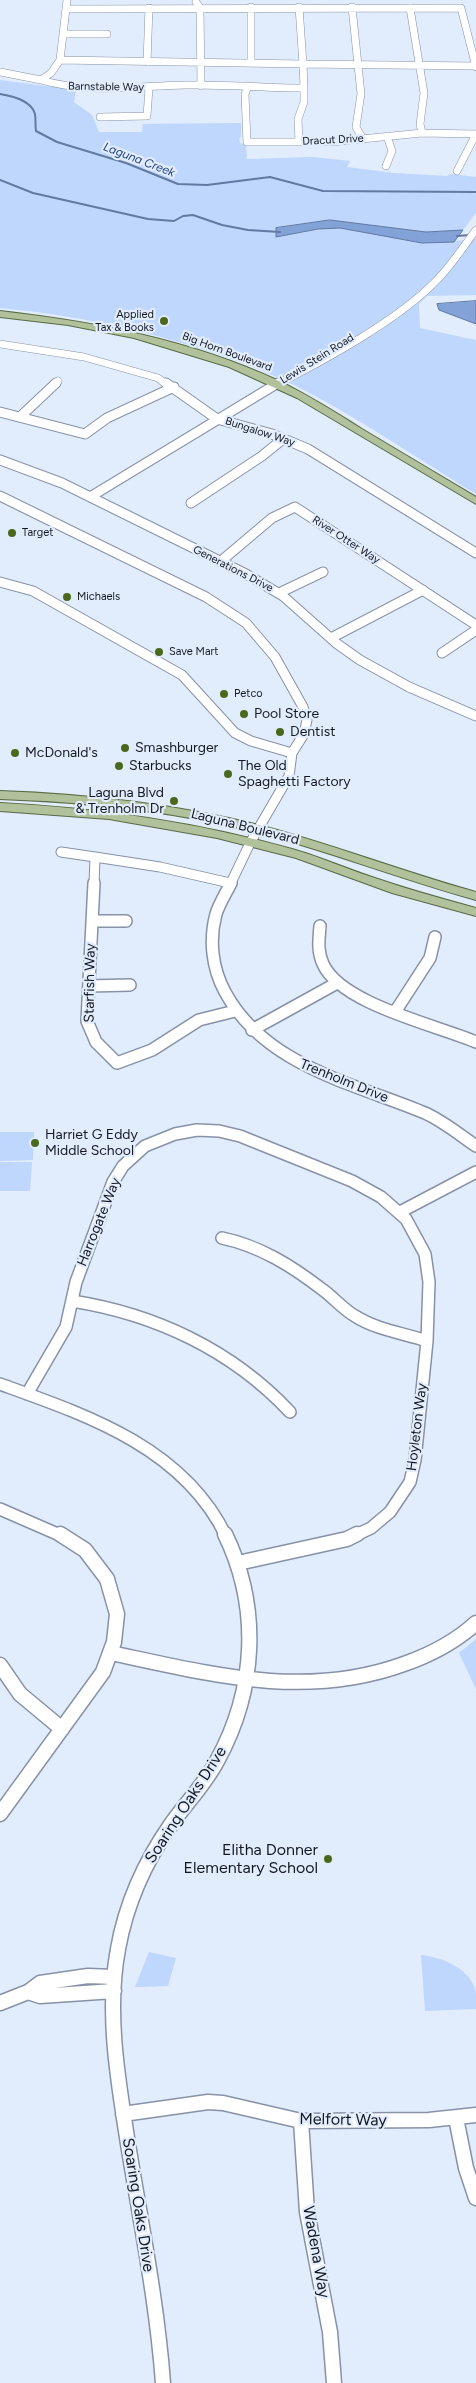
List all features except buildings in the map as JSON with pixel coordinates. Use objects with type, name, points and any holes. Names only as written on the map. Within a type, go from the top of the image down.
[{"type":"main road","name":"Big Horn Boulevard","points":[[0,314],[75,324],[160,342],[214,358],[277,384],[321,407],[476,501]]},
{"type":"main road","name":"Laguna Boulevard","points":[[0,795],[67,798],[176,812],[257,829],[476,896]]},
{"type":"main road","points":[[0,802],[54,804],[67,798]]},
{"type":"main road","name":"Laguna Boulevard","points":[[0,808],[63,810],[134,819],[211,832],[311,859],[384,886],[476,912]]},
{"type":"street","points":[[66,9],[149,8],[200,3],[251,7],[456,8],[463,10],[476,67],[420,64],[60,60],[67,0]]},
{"type":"street","points":[[200,3],[199,62],[201,86]]},
{"type":"street","points":[[251,7],[251,62]]},
{"type":"street","points":[[299,7],[304,88],[304,102],[298,119],[299,142]]},
{"type":"street","points":[[352,7],[361,94],[356,127],[363,139]]},
{"type":"street","points":[[146,62],[149,8]]},
{"type":"street","points":[[410,8],[424,93],[420,124],[422,133]]},
{"type":"street","points":[[63,34],[106,34]]},
{"type":"street","name":"Barnstable Way","points":[[41,80],[51,73],[60,60]]},
{"type":"street","points":[[0,72],[41,80]]},
{"type":"street","name":"Barnstable Way","points":[[41,80],[76,88],[149,88],[186,84],[304,88]]},
{"type":"street","name":"Dracut Drive","points":[[248,86],[245,94],[247,142],[338,142],[422,133],[476,134]]},
{"type":"street","points":[[100,117],[147,116],[149,88]]},
{"type":"street","points":[[457,171],[476,134]]},
{"type":"street","points":[[386,166],[393,153],[387,136]]},
{"type":"street","name":"Lewis Stein Road","points":[[90,497],[218,419],[393,317],[436,281],[476,224]]},
{"type":"street","name":"Lewis Stein Road","points":[[459,249],[476,230]]},
{"type":"street","name":"Bungalow Way","points":[[0,344],[102,361],[158,378],[174,387],[207,413],[218,419],[283,439],[308,449],[476,553]]},
{"type":"street","points":[[21,416],[58,382]]},
{"type":"street","points":[[0,412],[85,434],[107,418],[174,387]]},
{"type":"street","points":[[191,503],[262,456],[283,439]]},
{"type":"street","name":"Generations Drive","points":[[0,460],[30,470],[90,497],[279,593],[304,612],[331,638],[380,673],[476,716]]},
{"type":"street","name":"Trenholm Drive","points":[[0,496],[206,597],[246,623],[281,665],[304,710],[306,720],[304,734],[292,754],[289,776],[257,829],[216,914],[212,944],[220,983],[235,1010],[252,1030],[286,1055],[307,1067],[427,1114],[476,1146]]},
{"type":"street","name":"River Otter Way","points":[[220,562],[272,518],[295,508],[476,624]]},
{"type":"street","points":[[279,593],[323,572]]},
{"type":"street","points":[[0,582],[21,586],[33,591],[182,675],[235,733],[250,741],[292,754]]},
{"type":"street","points":[[331,638],[423,590]]},
{"type":"street","points":[[442,653],[476,630]]},
{"type":"street","points":[[61,852],[160,867],[230,883]]},
{"type":"street","name":"Starfish Way","points":[[95,857],[88,986],[89,1028],[96,1042],[117,1063],[152,1050],[199,1020],[235,1010]]},
{"type":"street","points":[[92,921],[126,920]]},
{"type":"street","points":[[320,926],[319,954],[325,968],[337,983],[360,998],[476,1042]]},
{"type":"street","points":[[395,1012],[430,958],[435,937]]},
{"type":"street","points":[[252,1030],[337,983]]},
{"type":"street","points":[[88,986],[130,985]]},
{"type":"street","name":"Harrogate Way","points":[[27,1394],[62,1336],[79,1272],[117,1174],[137,1152],[154,1141],[175,1134],[208,1130],[240,1136],[362,1185],[381,1196],[400,1212]]},
{"type":"street","points":[[400,1212],[476,1172]]},
{"type":"street","name":"Hoyleton Way","points":[[238,1563],[347,1539],[371,1528],[394,1507],[405,1493],[413,1471],[427,1341],[429,1282],[427,1263],[417,1236],[400,1212]]},
{"type":"street","points":[[222,1238],[241,1241],[280,1260],[317,1286],[349,1312],[369,1324],[427,1341]]},
{"type":"street","points":[[72,1301],[112,1308],[199,1342],[258,1380],[290,1412]]},
{"type":"street","name":"Soaring Oaks Drive","points":[[0,1384],[117,1431],[160,1456],[188,1480],[204,1499],[230,1540],[238,1563],[249,1618],[250,1661],[247,1682],[230,1735],[217,1762],[168,1829],[142,1872],[130,1901],[120,1934],[114,1984],[113,2026],[123,2114],[161,2343],[163,2383]]},
{"type":"street","points":[[0,1508],[41,1524],[85,1550],[107,1579],[117,1614],[111,1653],[96,1683],[0,1814]]},
{"type":"street","points":[[111,1653],[247,1682],[309,1685],[379,1674],[402,1666],[449,1644],[476,1623]]},
{"type":"street","points":[[0,1665],[20,1694],[62,1729]]},
{"type":"street","points":[[0,2003],[28,1992],[40,1996],[114,1984]]},
{"type":"street","name":"Melfort Way","points":[[123,2114],[208,2102],[223,2103],[301,2122],[341,2120],[385,2122],[476,2115]]},
{"type":"street","points":[[456,2118],[466,2168],[476,2198]]},
{"type":"street","name":"Wadena Way","points":[[301,2122],[307,2212],[330,2332],[334,2383]]},
{"type":"shaded area","points":[[0,80],[76,90],[74,102],[92,115],[99,132],[142,132],[143,124],[241,123],[241,136],[239,139],[240,143],[246,145],[247,159],[313,157],[350,161],[347,167],[394,173],[447,176],[450,174],[476,177],[476,213],[463,230],[426,232],[330,220],[276,237],[317,229],[341,228],[425,240],[459,241],[476,239],[476,295],[427,296],[419,304],[420,328],[476,340],[476,494],[341,410],[286,381],[258,369],[195,347],[99,322],[0,308]]},
{"type":"shaded area","points":[[330,220],[426,232],[463,230],[454,242],[422,243],[340,228],[318,229],[276,237],[276,228]]},
{"type":"shaded area","points":[[476,301],[476,324],[439,310],[437,304]]},
{"type":"shaded area","points":[[0,1132],[34,1132],[33,1160],[0,1161]]},
{"type":"shaded area","points":[[0,1162],[32,1162],[30,1191],[0,1191]]},
{"type":"shaded area","points":[[476,1639],[476,1689],[459,1653]]},
{"type":"shaded area","points":[[149,1952],[176,1958],[168,1986],[135,1987]]},
{"type":"shaded area","points":[[421,1955],[438,1958],[447,1962],[469,1977],[476,1993],[476,2009],[425,2011]]},
{"type":"waterway","name":"Laguna Creek","points":[[0,94],[30,105],[35,114],[36,131],[57,142],[126,163],[178,184],[207,185],[270,177],[323,191],[476,192]]},
{"type":"waterway","name":"Laguna Creek","points":[[0,180],[33,193],[148,219],[174,221],[183,216],[193,215],[222,225],[248,230],[280,232]]},
{"type":"waterway","name":"Laguna Creek","points":[[457,236],[470,235]]},
{"type":"place","name":"Applied Tax & Books","points":[[164,321]]},
{"type":"place","name":"Target","points":[[12,533]]},
{"type":"place","name":"Michaels","points":[[67,597]]},
{"type":"place","name":"Save Mart","points":[[159,652]]},
{"type":"place","name":"Petco","points":[[224,694]]},
{"type":"place","name":"Pool Store","points":[[244,714]]},
{"type":"place","name":"Dentist","points":[[280,732]]},
{"type":"place","name":"Smashburger","points":[[125,748]]},
{"type":"place","name":"McDonald's","points":[[15,753]]},
{"type":"place","name":"Starbucks","points":[[119,766]]},
{"type":"place","name":"The Old Spaghetti Factory","points":[[228,774]]},
{"type":"place","name":"Laguna Blvd & Trenholm Dr","points":[[174,801]]},
{"type":"place","name":"Harriet G Eddy Middle School","points":[[35,1143]]},
{"type":"place","name":"Elitha Donner Elementary School","points":[[328,1859]]}]
